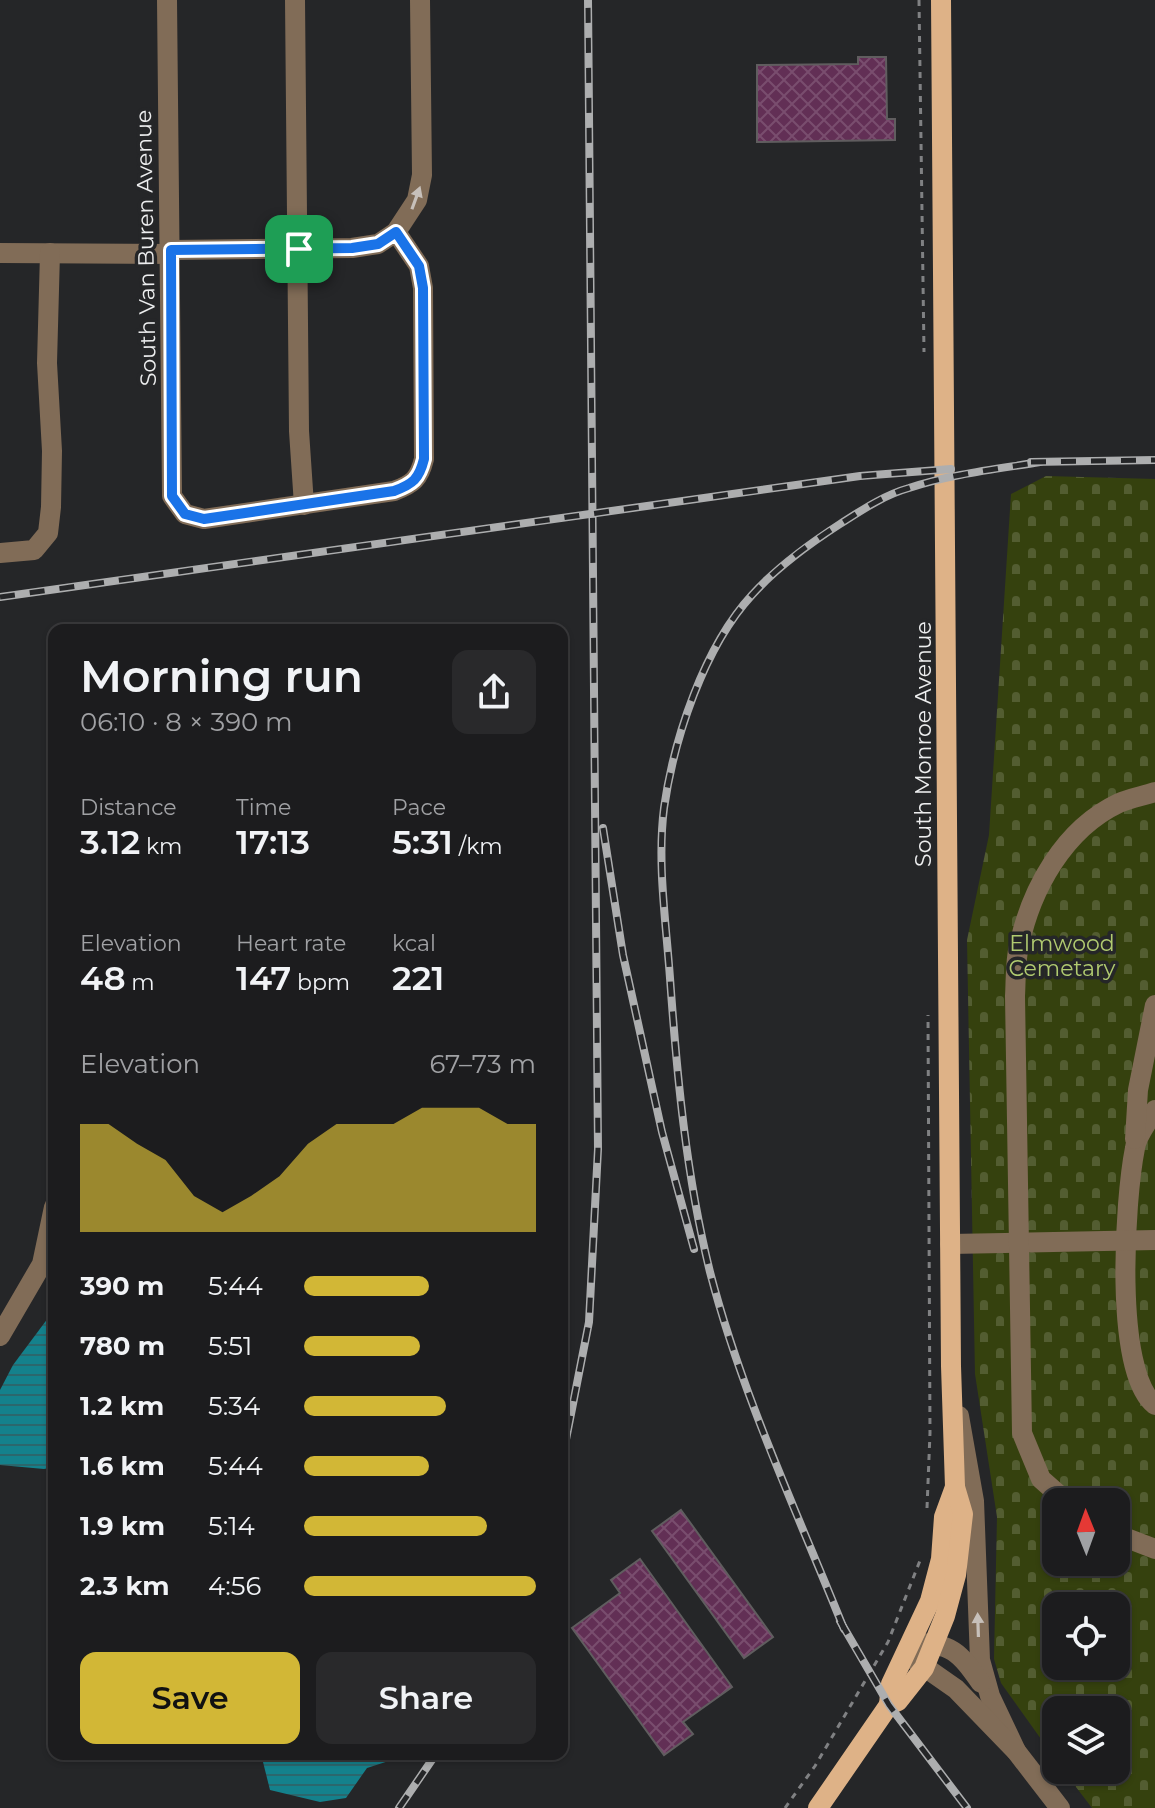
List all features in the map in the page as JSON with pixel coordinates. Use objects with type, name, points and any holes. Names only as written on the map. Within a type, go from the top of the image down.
[{"type":"main road","name":"South Monroe Avenue","points":[[889,1705],[898,1701],[924,1668],[934,1643],[956,1575],[963,1514],[955,1487],[951,1366],[941,0]]},
{"type":"main road","name":"South Monroe Avenue","points":[[818,1808],[889,1705],[891,1684],[930,1601],[941,1559],[944,1517],[955,1487]]},
{"type":"street","name":"South Van Buren Avenue","points":[[167,0],[172,496],[185,514],[204,519],[304,505]]},
{"type":"street","points":[[295,0],[299,431],[304,505],[394,491],[412,485],[419,476],[424,459],[423,288],[419,266],[396,232]]},
{"type":"street","points":[[0,253],[352,248],[378,244],[396,232],[417,200],[422,175],[420,0]]},
{"type":"street","points":[[0,553],[34,550],[48,533],[52,451],[47,363],[50,253]]},
{"type":"street","points":[[1051,1488],[1041,1479],[1022,1433],[1015,996],[1018,948],[1030,907],[1055,856],[1086,826],[1119,804],[1155,792]]},
{"type":"street","points":[[1155,1005],[1138,1090],[1124,1240],[1129,1332],[1135,1368],[1148,1399],[1155,1405]]},
{"type":"street","points":[[1135,1144],[1155,1110]]},
{"type":"street","points":[[0,1336],[42,1264],[48,1236]]},
{"type":"street","points":[[950,1244],[1155,1240]]},
{"type":"street","points":[[951,1366],[974,1501],[980,1660],[990,1696],[1016,1751]]},
{"type":"street","points":[[1130,1539],[1155,1549]]},
{"type":"street","points":[[990,1696],[954,1649],[934,1643],[910,1648],[924,1668],[956,1689],[1016,1751],[1060,1808]]},
{"type":"path","points":[[919,0],[924,359]]},
{"type":"path","points":[[927,1517],[930,1433],[928,1005]]},
{"type":"path","points":[[785,1808],[815,1766],[888,1642],[926,1545]]},
{"type":"green space","name":"Elmwood Cemetary","points":[[1046,476],[1155,479],[1155,1808],[1092,1808],[1074,1784],[1130,1784],[1130,1696],[1042,1696],[1042,1740],[1001,1683],[994,1659],[997,1517],[975,1374],[967,940],[989,835],[1011,494]]},
{"type":"water","points":[[48,1318],[48,1468],[0,1465],[0,1390],[13,1365]]},
{"type":"water","points":[[262,1760],[392,1760],[367,1768],[346,1798],[320,1802],[270,1790]]},
{"type":"building","points":[[858,57],[886,57],[887,119],[895,119],[895,140],[757,142],[757,65],[858,64]]},
{"type":"building","points":[[681,1510],[773,1637],[744,1658],[652,1531]]},
{"type":"building","points":[[640,1559],[732,1687],[683,1722],[693,1734],[664,1755],[572,1628],[620,1593],[611,1580]]},
{"type":"railway","points":[[568,1429],[589,1322],[598,1149],[588,0]]},
{"type":"railway","points":[[1031,462],[1155,460]]},
{"type":"railway","points":[[844,1629],[754,1408],[723,1318],[702,1236],[689,1162],[676,1052],[664,914],[664,808],[675,752],[706,667],[735,616],[772,575],[828,532],[891,495],[941,479],[1040,462]]},
{"type":"railway","points":[[0,597],[860,476],[951,469]]},
{"type":"railway","points":[[603,828],[623,955],[662,1132],[694,1249]]},
{"type":"railway","points":[[840,1621],[889,1705],[967,1808]]},
{"type":"railway","points":[[399,1808],[432,1760]]},
{"type":"route","points":[[396,232],[419,266],[423,288],[424,459],[419,476],[412,485],[394,491],[204,519],[185,514],[172,496],[171,250],[299,249],[378,244],[396,232]]}]
